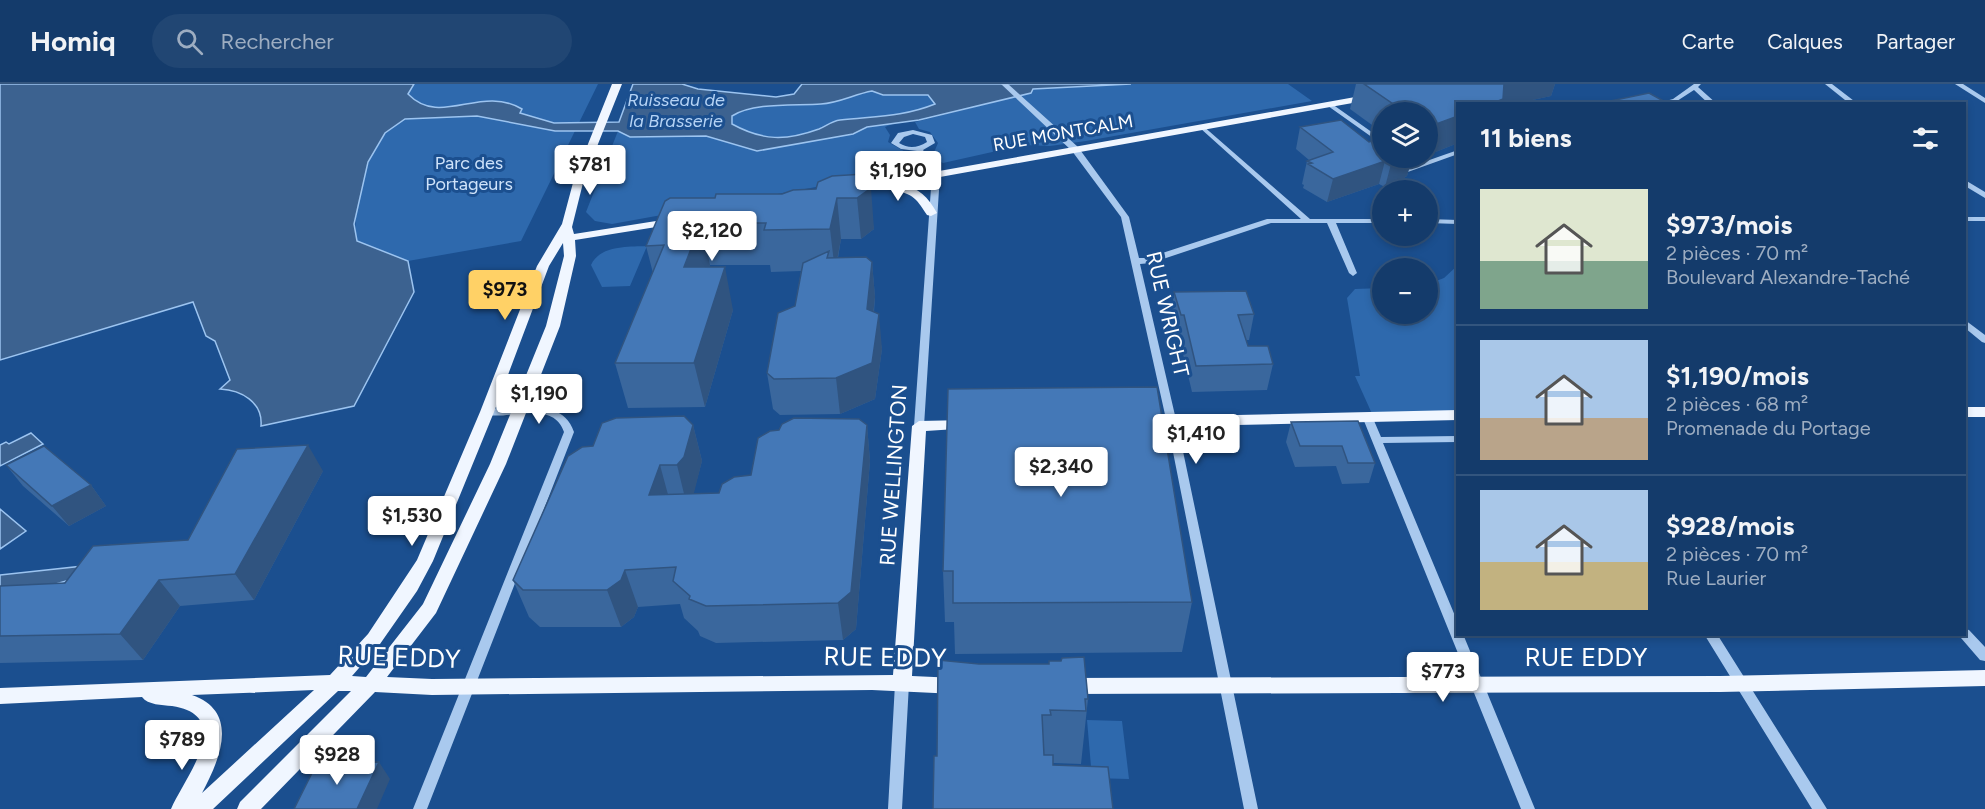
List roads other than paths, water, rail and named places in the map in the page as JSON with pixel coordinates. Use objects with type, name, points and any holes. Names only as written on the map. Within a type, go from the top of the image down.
[{"type":"main road","points":[[199,809],[335,682],[374,639],[411,586],[425,561],[487,412],[543,266],[563,243],[579,178],[617,84]]},
{"type":"main road","name":"RUE MONTCALM","points":[[833,193],[1384,95]]},
{"type":"main road","points":[[867,187],[910,188],[919,193],[931,213]]},
{"type":"main road","points":[[686,219],[639,233],[563,243],[635,225],[686,219]]},
{"type":"main road","points":[[247,809],[369,685],[430,608],[498,464],[554,324],[570,256],[563,243]]},
{"type":"main road","points":[[1966,412],[1985,412]]},
{"type":"main road","points":[[1125,422],[1456,415]]},
{"type":"main road","points":[[919,426],[980,425]]},
{"type":"main road","name":"RUE WELLINGTON","points":[[902,684],[919,426]]},
{"type":"main road","name":"RUE EDDY","points":[[1047,686],[1742,684],[1985,678]]},
{"type":"main road","name":"RUE EDDY","points":[[0,696],[335,682],[467,687],[872,682],[978,686]]},
{"type":"main road","points":[[124,691],[195,704],[207,717],[212,739],[210,758],[181,809]]},
{"type":"street","name":"RUE WRIGHT","points":[[1004,84],[1075,149],[1122,212],[1172,421],[1251,809]]},
{"type":"street","points":[[1828,84],[1852,102]]},
{"type":"street","points":[[1958,84],[1985,101]]},
{"type":"street","points":[[1666,102],[1675,100],[1696,86],[1712,102]]},
{"type":"street","points":[[1330,105],[1372,135]]},
{"type":"street","points":[[1202,127],[1307,220]]},
{"type":"street","points":[[919,149],[936,174]]},
{"type":"street","points":[[1402,171],[1456,153]]},
{"type":"street","name":"RUE WELLINGTON","points":[[919,426],[931,213],[936,174]]},
{"type":"street","points":[[1966,183],[1985,196]]},
{"type":"street","points":[[1966,219],[1985,219]]},
{"type":"street","points":[[1330,220],[1353,273]]},
{"type":"street","points":[[1135,261],[1148,261],[1270,221],[1372,221]]},
{"type":"street","points":[[1438,221],[1456,222]]},
{"type":"street","points":[[1966,324],[1985,340]]},
{"type":"street","points":[[420,809],[569,432],[569,424],[559,416],[536,411],[487,412]]},
{"type":"street","points":[[1367,416],[1456,631]]},
{"type":"street","points":[[1378,440],[1456,439]]},
{"type":"street","points":[[1966,635],[1985,656]]},
{"type":"street","points":[[1458,636],[1528,809]]},
{"type":"street","points":[[1711,636],[1820,809]]},
{"type":"street","name":"RUE WELLINGTON","points":[[895,809],[902,684]]},
{"type":"water","name":"Ruisseau de la Brasserie","points":[[0,84],[414,84],[408,94],[421,103],[434,107],[491,101],[506,103],[522,109],[520,113],[554,123],[619,122],[633,84],[682,84],[698,89],[776,97],[794,94],[802,84],[1131,84],[1033,89],[1031,93],[919,120],[867,127],[853,134],[757,151],[706,136],[630,137],[618,131],[555,131],[477,116],[405,119],[385,133],[368,162],[354,224],[357,241],[408,261],[414,292],[354,406],[261,426],[258,410],[249,399],[236,392],[220,389],[230,380],[215,341],[206,336],[193,302],[0,360]],"holes":[[[872,91],[883,95],[928,95],[935,104],[900,114],[832,122],[819,129],[796,136],[764,136],[732,124],[732,116],[752,108],[828,103]]]},
{"type":"water","points":[[31,433],[43,444],[0,466],[0,445],[6,442],[9,444]]},
{"type":"water","points":[[0,509],[26,531],[0,549]]},
{"type":"water","points":[[93,565],[87,575],[0,600],[0,575]]},
{"type":"park label","name":"Parc des Portageurs","points":[[469,173]]}]
